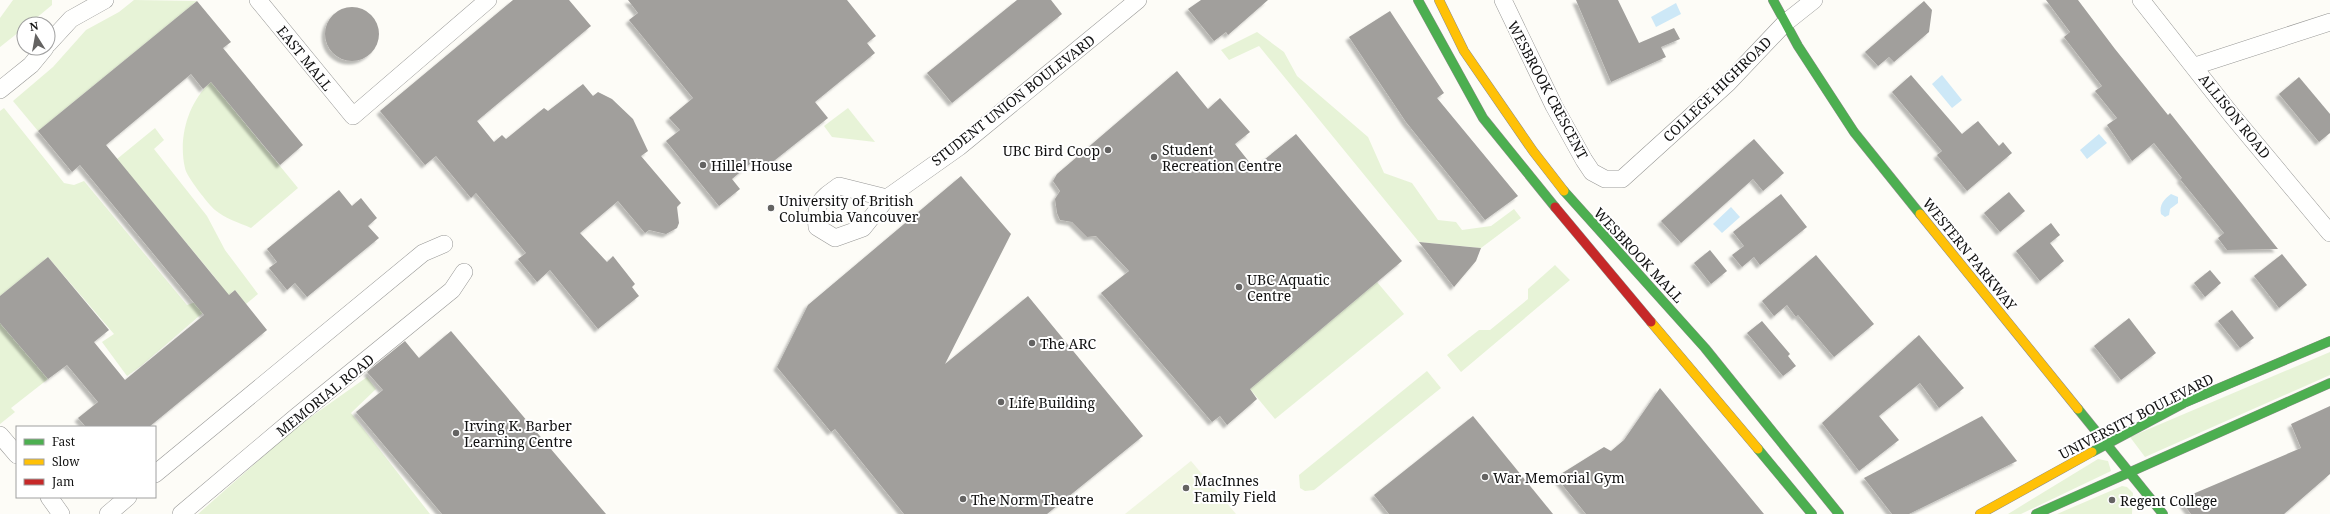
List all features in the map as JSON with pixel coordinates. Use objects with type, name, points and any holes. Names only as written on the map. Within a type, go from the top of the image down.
[{"type":"main road","points":[[1418,0],[1483,118],[1606,270],[1711,392],[1812,514]]},
{"type":"main road","name":"WESBROOK MALL","points":[[1438,0],[1464,51],[1533,151],[1578,209],[1706,348],[1839,514]]},
{"type":"main road","name":"WESTERN PARKWAY","points":[[1773,0],[1785,23],[1854,132],[1928,226],[2107,443],[2163,514]]},
{"type":"main road","name":"UNIVERSITY BOULEVARD","points":[[1980,514],[2107,443],[2184,404],[2330,341]]},
{"type":"main road","points":[[2036,514],[2330,384]]},
{"type":"street","points":[[56,36],[72,19],[105,0]]},
{"type":"street","name":"EAST MALL","points":[[258,0],[353,116],[488,0]]},
{"type":"street","name":"STUDENT UNION BOULEVARD","points":[[887,198],[976,134],[1138,0]]},
{"type":"street","name":"WESBROOK CRESCENT","points":[[1503,0],[1554,106],[1584,160],[1592,172],[1605,179],[1622,179]]},
{"type":"street","name":"COLLEGE HIGHROAD","points":[[1622,179],[1728,83],[1785,23],[1814,0]]},
{"type":"street","name":"ALLISON ROAD","points":[[2140,0],[2195,66],[2230,113],[2330,233]]},
{"type":"street","points":[[2195,66],[2330,22]]},
{"type":"street","points":[[0,90],[31,66],[39,56]]},
{"type":"street","points":[[156,473],[423,253],[444,244]]},
{"type":"street","name":"MEMORIAL ROAD","points":[[181,514],[296,417],[452,290],[464,272]]},
{"type":"street","points":[[0,434],[16,454]]},
{"type":"street","points":[[50,498],[61,514]]},
{"type":"street","points":[[108,514],[127,498]]},
{"type":"green space","points":[[13,0],[52,0],[52,5],[39,16],[16,16],[16,34],[0,47],[0,18]]},
{"type":"green space","points":[[134,0],[197,1],[38,131],[13,101],[53,67],[86,30],[119,12]]},
{"type":"green space","points":[[1257,32],[1284,52],[1297,76],[1368,137],[1384,173],[1412,183],[1438,220],[1456,222],[1462,230],[1491,226],[1514,209],[1521,218],[1481,248],[1419,242],[1259,46],[1229,60],[1221,50]]},
{"type":"green space","points":[[211,82],[298,188],[251,228],[227,218],[215,210],[203,197],[186,172],[183,157],[183,145],[187,121],[196,100]]},
{"type":"green space","points":[[4,108],[64,183],[74,185],[84,181],[187,305],[196,302],[205,311],[141,366],[127,376],[102,342],[114,334],[48,257],[0,296],[0,111]]},
{"type":"green space","points":[[848,108],[875,142],[832,137],[824,126]]},
{"type":"green space","points":[[155,128],[164,140],[154,149],[207,216],[225,250],[258,294],[246,304],[235,290],[225,298],[217,280],[117,159]]},
{"type":"green space","points":[[1555,265],[1570,280],[1461,372],[1447,355],[1479,330],[1490,330],[1528,299],[1528,289]]},
{"type":"green space","points":[[1377,282],[1404,314],[1275,419],[1250,389]]},
{"type":"green space","points":[[0,323],[48,379],[11,408],[15,412],[0,424]]},
{"type":"green space","points":[[2330,352],[2330,375],[2145,457],[2130,437]]},
{"type":"green space","points":[[1427,371],[1441,388],[1314,490],[1305,491],[1300,488],[1299,475]]},
{"type":"green space","points":[[367,377],[376,389],[351,413],[430,514],[198,514],[294,429]]},
{"type":"green space","points":[[2098,459],[2108,461],[2111,471],[2021,514],[2008,514]]},
{"type":"green space","name":"MacInnes Family Field","points":[[1191,461],[1236,514],[1125,514]]},
{"type":"green space","name":"Regent College","points":[[2122,486],[2127,487],[2133,493],[2132,514],[2057,514]]},
{"type":"water","points":[[1676,3],[1681,14],[1656,27],[1651,17]]},
{"type":"water","points":[[1942,75],[1962,100],[1952,108],[1932,84]]},
{"type":"water","points":[[2099,134],[2107,143],[2087,159],[2080,150]]},
{"type":"water","points":[[2171,194],[2178,197],[2178,203],[2170,209],[2169,215],[2165,217],[2161,214],[2161,205]]},
{"type":"water","points":[[1731,207],[1740,217],[1722,233],[1713,224]]},
{"type":"building","points":[[513,0],[569,0],[591,26],[477,121],[494,142],[502,135],[506,139],[544,108],[548,111],[583,84],[593,96],[598,92],[612,99],[633,119],[648,151],[641,156],[681,203],[677,207],[679,223],[677,228],[666,234],[649,230],[645,233],[618,201],[580,233],[607,262],[613,256],[635,284],[632,287],[639,296],[598,329],[550,270],[537,282],[518,259],[526,253],[476,193],[471,198],[436,156],[425,165],[380,111]]},
{"type":"building","points":[[628,0],[847,0],[876,36],[867,43],[875,53],[815,102],[828,118],[765,168],[757,158],[732,179],[740,189],[719,206],[666,141],[680,130],[669,118],[693,98],[629,20],[638,13]]},
{"type":"building","points":[[1017,0],[1051,0],[1062,14],[952,103],[927,73]]},
{"type":"building","points":[[1201,0],[1268,0],[1228,35],[1226,32],[1214,41],[1188,9]]},
{"type":"building","points":[[1576,0],[1618,0],[1639,43],[1674,28],[1680,39],[1661,47],[1666,57],[1611,82]]},
{"type":"building","points":[[2046,0],[2078,0],[2168,115],[2170,113],[2278,249],[2227,250],[2218,238],[2224,233],[2180,179],[2182,178],[2154,143],[2132,161],[2107,125],[2117,118],[2095,91],[2102,86],[2064,37],[2070,32]]},
{"type":"building","points":[[197,1],[231,42],[223,48],[303,145],[280,165],[211,82],[203,89],[191,74],[106,145],[229,295],[235,290],[267,330],[150,426],[85,426],[78,418],[98,402],[67,365],[48,379],[0,323],[0,296],[48,257],[109,330],[94,342],[125,380],[204,315],[80,165],[72,172],[38,131]]},
{"type":"building","points":[[1924,1],[1932,10],[1929,32],[1894,62],[1889,57],[1878,66],[1865,52]]},
{"type":"building","points":[[347,7],[357,7],[367,11],[375,19],[379,29],[379,39],[375,49],[367,57],[357,61],[347,61],[337,57],[329,49],[325,39],[325,29],[329,19],[337,11]]},
{"type":"building","points":[[1390,11],[1444,93],[1437,98],[1518,196],[1485,220],[1406,122],[1349,37]]},
{"type":"building","points":[[1177,71],[1208,109],[1220,98],[1250,132],[1235,144],[1254,168],[1296,134],[1402,261],[1250,389],[1257,399],[1227,425],[1220,416],[1212,422],[1101,293],[1129,271],[1096,236],[1087,237],[1072,222],[1060,220],[1057,213],[1055,199],[1060,191],[1053,181],[1057,174]]},
{"type":"building","points":[[1911,75],[1962,134],[1978,121],[1999,146],[2003,142],[2012,153],[1967,191],[1937,155],[1942,151],[1892,92]]},
{"type":"building","points":[[2299,77],[2330,114],[2330,133],[2319,142],[2279,94]]},
{"type":"building","points":[[1754,139],[1784,173],[1763,191],[1753,179],[1681,243],[1661,221]]},
{"type":"building","points":[[961,176],[1011,234],[945,364],[1028,296],[1143,436],[1047,514],[904,514],[835,429],[831,432],[777,367],[808,305]]},
{"type":"building","points":[[339,190],[352,206],[361,198],[377,218],[368,226],[379,238],[307,297],[295,283],[287,290],[269,268],[277,262],[267,249]]},
{"type":"building","points":[[2009,192],[2025,211],[2000,232],[1984,213]]},
{"type":"building","points":[[1781,194],[1807,227],[1760,265],[1754,257],[1742,267],[1732,255],[1744,246],[1733,232]]},
{"type":"building","points":[[2051,223],[2060,235],[2050,243],[2064,261],[2040,281],[2016,251]]},
{"type":"building","points":[[1419,242],[1481,248],[1476,261],[1454,287]]},
{"type":"building","points":[[1710,250],[1727,271],[1711,284],[1694,263]]},
{"type":"building","points":[[2282,254],[2307,285],[2279,308],[2254,276]]},
{"type":"building","points":[[1816,255],[1874,324],[1834,357],[1798,315],[1796,317],[1787,305],[1774,316],[1762,301]]},
{"type":"building","points":[[2210,270],[2221,283],[2205,297],[2194,283]]},
{"type":"building","points":[[2232,310],[2254,338],[2240,348],[2218,321]]},
{"type":"building","points":[[2129,318],[2156,353],[2121,380],[2094,346]]},
{"type":"building","points":[[1762,321],[1790,354],[1788,356],[1796,366],[1783,376],[1747,333]]},
{"type":"building","name":"Irving K. Barber Learning Centre","points":[[451,331],[606,514],[442,514],[356,412],[383,390],[367,372],[405,341],[419,358]]},
{"type":"building","points":[[1919,335],[1964,388],[1939,408],[1920,383],[1879,416],[1899,440],[1859,471],[1822,423]]},
{"type":"building","points":[[1660,388],[1764,514],[1586,514],[1556,477],[1604,447],[1611,451],[1624,440]]},
{"type":"building","points":[[2330,406],[2330,474],[2284,514],[2191,514],[2185,506],[2181,499],[2301,448],[2291,424]]},
{"type":"building","points":[[1473,416],[1553,514],[1389,514],[1374,495]]},
{"type":"building","points":[[1982,416],[2017,461],[1909,514],[1892,514],[1864,478]]},
{"type":"traffic: fast","points":[[1418,0],[1483,118],[1555,207]]},
{"type":"traffic: fast","points":[[1773,0],[1798,46],[1854,132],[1920,214]]},
{"type":"traffic: fast","points":[[1564,191],[1705,348],[1839,514]]},
{"type":"traffic: fast","points":[[2092,452],[2184,403],[2330,341]]},
{"type":"traffic: fast","points":[[2036,514],[2330,383]]},
{"type":"traffic: fast","points":[[2078,409],[2163,514]]},
{"type":"traffic: fast","points":[[1758,449],[1812,514]]},
{"type":"traffic: slow","points":[[1439,0],[1464,51],[1533,151],[1564,191]]},
{"type":"traffic: slow","points":[[1920,214],[2078,409]]},
{"type":"traffic: slow","points":[[1651,322],[1758,449]]},
{"type":"traffic: slow","points":[[1980,514],[2092,452]]},
{"type":"traffic: jam","points":[[1555,207],[1651,322]]},
{"type":"place","name":"UBC Bird Coop","points":[[1108,150]]},
{"type":"place","name":"Student Recreation Centre","points":[[1154,157]]},
{"type":"place","name":"Hillel House","points":[[703,165]]},
{"type":"place","name":"University of British Columbia Vancouver","points":[[771,208]]},
{"type":"place","name":"UBC Aquatic Centre","points":[[1239,287]]},
{"type":"place","name":"The ARC","points":[[1032,343]]},
{"type":"place","name":"Life Building","points":[[1001,402]]},
{"type":"place","name":"Irving K. Barber Learning Centre","points":[[456,433]]},
{"type":"place","name":"War Memorial Gym","points":[[1485,477]]},
{"type":"place","name":"MacInnes Family Field","points":[[1186,488]]},
{"type":"place","name":"The Norm Theatre","points":[[963,499]]},
{"type":"place","name":"Regent College","points":[[2112,500]]}]
